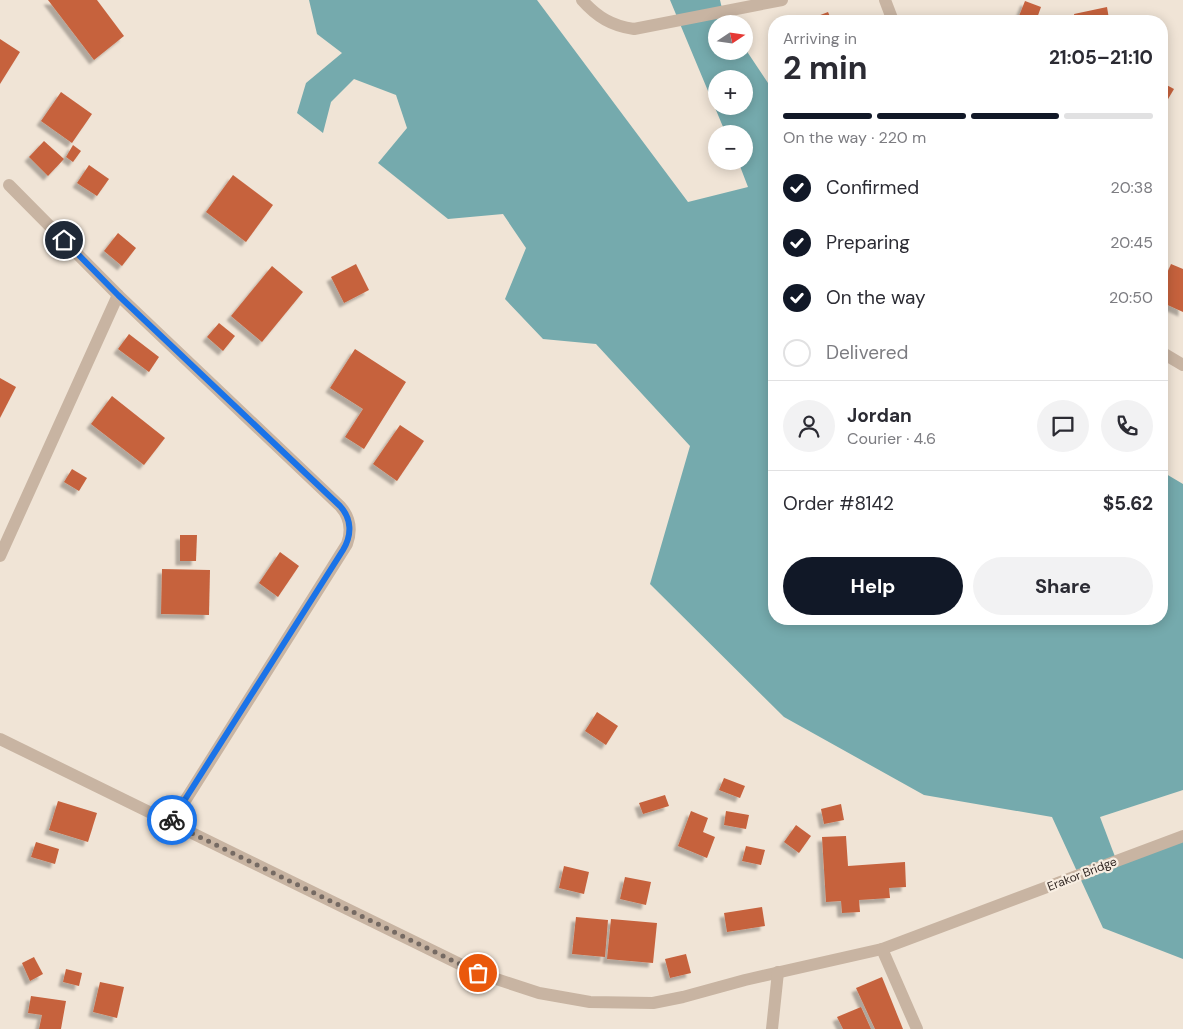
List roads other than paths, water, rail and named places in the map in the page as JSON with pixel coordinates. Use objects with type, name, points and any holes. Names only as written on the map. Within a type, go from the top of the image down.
[{"type":"street","points":[[582,0],[602,19],[616,27],[634,29],[782,0]]},
{"type":"street","points":[[885,0],[891,15]]},
{"type":"street","points":[[9,185],[118,295],[340,506],[349,524],[349,537],[343,550],[171,823]]},
{"type":"street","points":[[0,556],[118,295]]},
{"type":"street","points":[[1168,356],[1183,365]]},
{"type":"street","name":"Erakor Bridge","points":[[0,739],[478,973],[539,993],[590,1002],[653,1003],[882,949],[1183,836]]},
{"type":"street","points":[[882,949],[917,1029]]},
{"type":"street","points":[[772,1029],[778,972]]},
{"type":"water","points":[[309,0],[537,0],[688,202],[748,187],[741,170],[753,170],[753,125],[722,125],[718,115],[753,115],[753,70],[708,70],[708,91],[670,0],[720,0],[724,15],[708,15],[708,60],[753,60],[768,83],[768,625],[1168,625],[1168,475],[1183,484],[1183,959],[1103,928],[1052,817],[924,795],[784,717],[650,584],[690,446],[596,344],[543,339],[505,299],[526,248],[503,214],[448,219],[378,163],[407,128],[396,95],[354,79],[331,102],[323,133],[297,113],[306,83],[342,53],[317,34]]}]
